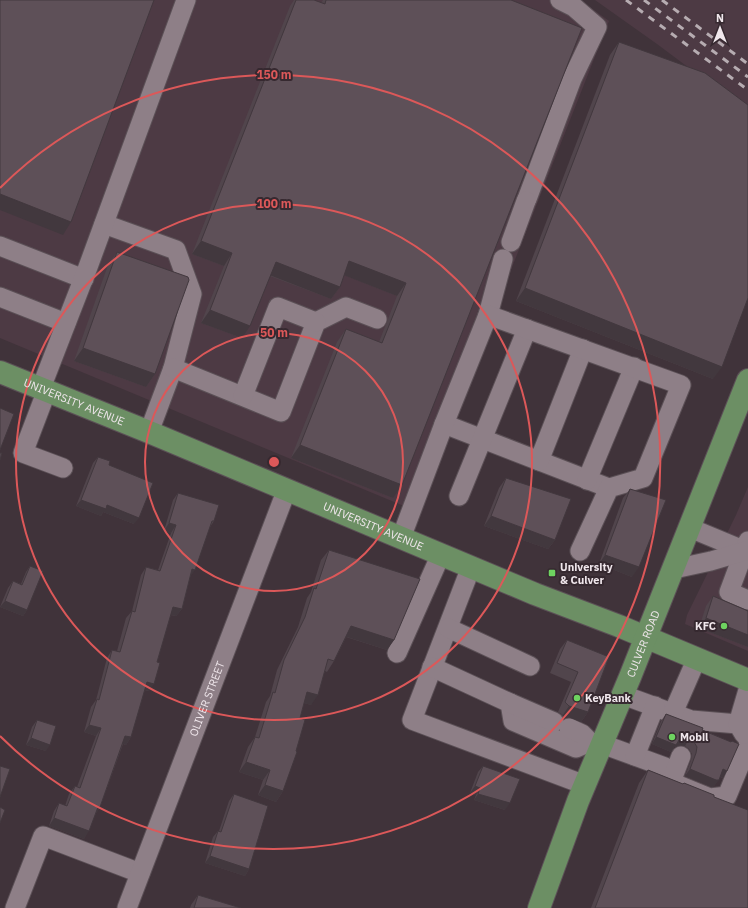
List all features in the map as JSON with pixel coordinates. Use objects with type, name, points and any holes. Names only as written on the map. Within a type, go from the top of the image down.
[{"type":"main road","name":"UNIVERSITY AVENUE","points":[[0,372],[287,489],[535,594],[646,637],[748,680]]},
{"type":"main road","name":"CULVER ROAD","points":[[538,908],[585,785],[596,743],[623,695],[748,380]]},
{"type":"street","points":[[63,468],[23,453],[66,323],[84,279],[186,0]]},
{"type":"street","points":[[511,242],[572,79],[597,27],[574,7],[560,0]]},
{"type":"street","points":[[104,224],[176,250],[192,294],[173,368],[149,432]]},
{"type":"street","points":[[0,246],[84,279]]},
{"type":"street","points":[[401,538],[488,314],[503,259]]},
{"type":"street","points":[[0,297],[66,323]]},
{"type":"street","points":[[243,396],[278,307],[316,322]]},
{"type":"street","points":[[173,368],[281,412],[316,322],[346,307],[377,319]]},
{"type":"street","points":[[444,424],[609,488],[643,478],[681,385],[488,314]]},
{"type":"street","points":[[459,496],[526,329]]},
{"type":"street","points":[[539,462],[583,349]]},
{"type":"street","points":[[587,480],[634,367]]},
{"type":"street","points":[[580,551],[609,488]]},
{"type":"street","name":"OLIVER STREET","points":[[126,908],[287,489]]},
{"type":"street","points":[[690,528],[747,548]]},
{"type":"street","points":[[674,568],[711,561],[747,548]]},
{"type":"street","points":[[747,548],[729,592],[748,600]]},
{"type":"street","points":[[397,653],[441,554]]},
{"type":"street","points":[[471,567],[412,720],[585,785]]},
{"type":"street","points":[[448,628],[530,666]]},
{"type":"street","points":[[681,721],[696,658]]},
{"type":"street","points":[[432,667],[582,734],[596,743],[635,756],[660,757],[671,782],[710,798],[727,796],[748,745]]},
{"type":"street","points":[[748,690],[738,724],[748,740]]},
{"type":"street","points":[[623,695],[655,706],[681,721],[738,724]]},
{"type":"street","points":[[510,703],[513,721],[576,748],[596,743]]},
{"type":"street","points":[[635,756],[655,706]]},
{"type":"street","points":[[671,782],[681,756]]},
{"type":"street","points":[[15,908],[43,836],[140,873]]},
{"type":"shaded area","points":[[0,0],[580,0],[609,21],[416,511],[0,338]]},
{"type":"shaded area","points":[[595,0],[748,0],[748,112],[657,44]]},
{"type":"shaded area","points":[[748,487],[748,651],[685,624],[687,615],[736,515]]},
{"type":"building","points":[[0,0],[154,0],[71,222],[0,194]]},
{"type":"building","points":[[296,0],[314,0],[325,4],[326,0],[511,0],[582,28],[402,485],[300,445],[346,329],[382,343],[406,283],[349,261],[340,287],[276,262],[250,326],[210,310],[232,253],[201,241]]},
{"type":"building","points":[[619,42],[705,73],[748,105],[748,298],[722,367],[525,288]]},
{"type":"building","points":[[117,252],[188,277],[189,280],[155,374],[83,348]]},
{"type":"building","points":[[0,408],[14,414],[0,450]]},
{"type":"building","points":[[98,457],[110,461],[109,465],[153,483],[139,518],[107,505],[106,509],[81,500]]},
{"type":"building","points":[[506,478],[571,499],[555,540],[491,516]]},
{"type":"building","points":[[630,489],[666,500],[639,567],[605,555]]},
{"type":"building","points":[[178,493],[219,505],[195,570],[192,569],[182,609],[173,607],[157,662],[160,663],[154,684],[147,682],[131,737],[125,736],[100,807],[98,807],[89,831],[54,818],[59,803],[67,806],[75,786],[80,788],[101,728],[89,725],[97,699],[99,700],[112,650],[120,652],[132,611],[135,612],[146,567],[160,571],[176,525],[169,523]]},
{"type":"building","points":[[329,550],[420,579],[394,640],[351,626],[334,661],[328,659],[318,695],[307,692],[300,718],[305,720],[296,751],[297,752],[283,791],[265,785],[270,770],[246,762],[255,737],[259,738],[273,692],[275,693],[284,660],[305,617],[314,588],[316,589]]},
{"type":"building","points":[[30,566],[43,571],[27,610],[5,601],[13,581],[22,585]]},
{"type":"building","points":[[713,596],[748,611],[748,635],[706,618]]},
{"type":"building","name":"KeyBank","points":[[567,640],[609,657],[588,712],[569,706],[565,702],[578,672],[557,663]]},
{"type":"building","points":[[666,714],[739,744],[727,771],[723,769],[719,780],[690,769],[697,747],[694,742],[684,738],[679,740],[676,745],[656,737]]},
{"type":"building","points":[[37,720],[56,726],[50,745],[31,738]]},
{"type":"building","points":[[0,766],[10,769],[0,797]]},
{"type":"building","points":[[483,766],[520,779],[510,803],[478,794],[480,788],[475,786]]},
{"type":"building","points":[[648,770],[714,795],[714,797],[748,810],[748,908],[595,908]]},
{"type":"building","points":[[234,794],[268,806],[249,869],[210,856],[218,831],[221,832]]},
{"type":"building","points":[[0,807],[5,810],[0,823]]},
{"type":"building","points":[[198,895],[241,908],[194,908]]},
{"type":"railway","points":[[626,0],[748,90]]},
{"type":"railway","points":[[644,0],[748,77]]},
{"type":"railway","points":[[662,0],[748,64]]},
{"type":"place","name":"University & Culver","points":[[552,573]]},
{"type":"place","name":"KFC","points":[[724,626]]},
{"type":"place","name":"KeyBank","points":[[577,698]]},
{"type":"place","name":"Mobil","points":[[672,737]]}]
